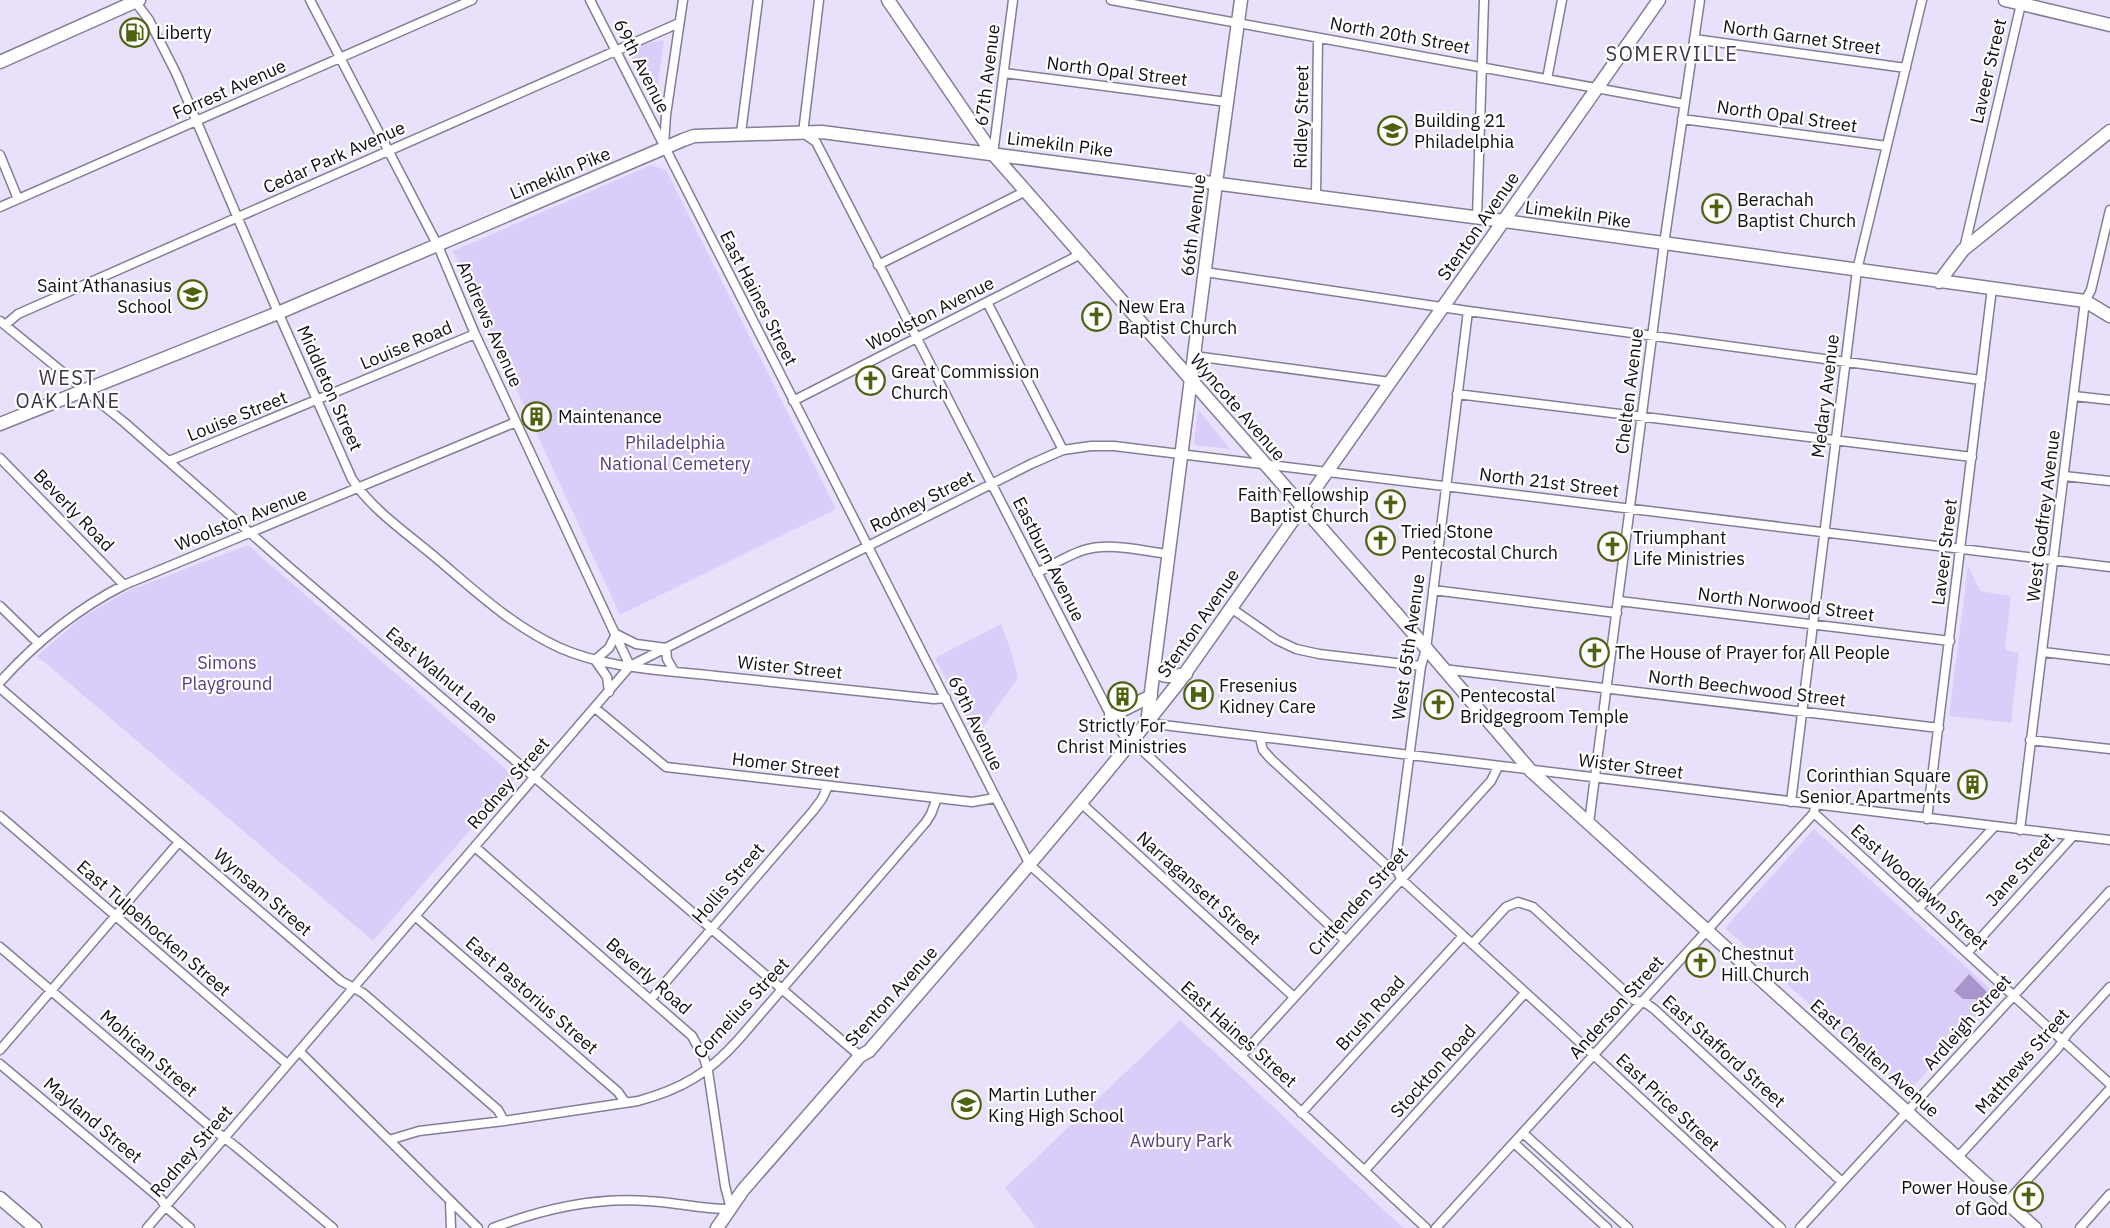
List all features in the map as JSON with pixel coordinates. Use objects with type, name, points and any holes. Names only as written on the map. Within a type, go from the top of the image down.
[{"type":"street","points":[[0,62],[136,0]]},
{"type":"street","name":"Middleton Street","points":[[136,0],[176,73],[278,313],[350,475],[359,489],[510,620],[560,648],[595,660],[630,666]]},
{"type":"street","name":"Andrews Avenue","points":[[310,0],[438,246],[475,334],[630,666]]},
{"type":"street","name":"Forrest Avenue","points":[[0,207],[472,0]]},
{"type":"street","name":"69th Avenue","points":[[590,0],[664,148]]},
{"type":"street","points":[[664,148],[666,115],[682,0]]},
{"type":"street","points":[[741,133],[758,0]]},
{"type":"street","points":[[802,132],[819,0]]},
{"type":"street","name":"Wyncote Avenue","points":[[888,0],[993,154],[1531,771]]},
{"type":"street","name":"67th Avenue","points":[[993,154],[1013,0]]},
{"type":"street","name":"North 20th Street","points":[[1111,0],[1684,104]]},
{"type":"street","name":"66th Avenue","points":[[1148,723],[1241,0]]},
{"type":"street","points":[[1477,218],[1484,0]]},
{"type":"street","points":[[1547,79],[1562,0]]},
{"type":"street","name":"Stenton Avenue","points":[[717,1228],[743,1190],[860,1056],[869,1051],[1030,865],[1109,771],[1129,743],[1148,723],[1303,508],[1659,0]]},
{"type":"street","name":"Chelten Avenue","points":[[1589,823],[1664,244],[1700,0]]},
{"type":"street","name":"Medary Avenue","points":[[1791,802],[1857,270],[1922,0]]},
{"type":"street","points":[[2005,0],[2110,25]]},
{"type":"street","name":"Laveer Street","points":[[1963,250],[2021,4]]},
{"type":"street","name":"Cedar Park Avenue","points":[[2,323],[237,217],[680,23]]},
{"type":"street","name":"Ridley Street","points":[[1316,196],[1318,38]]},
{"type":"street","name":"North Garnet Street","points":[[1694,39],[1906,68]]},
{"type":"street","name":"North Opal Street","points":[[1004,73],[1227,102]]},
{"type":"street","name":"North Opal Street","points":[[1682,119],[1887,146]]},
{"type":"street","points":[[1939,282],[1963,250],[2110,131]]},
{"type":"street","name":"Eastburn Avenue","points":[[802,132],[816,142],[1111,716],[1129,743],[1142,750],[1346,940]]},
{"type":"street","name":"Limekiln Pike","points":[[0,424],[278,313],[694,136],[822,132],[1504,221],[1939,282]]},
{"type":"street","name":"East Haines Street","points":[[664,148],[893,595]]},
{"type":"street","points":[[0,155],[18,199]]},
{"type":"street","points":[[878,265],[1026,191]]},
{"type":"street","name":"West Godfrey Avenue","points":[[2020,830],[2085,302],[2091,291],[2110,210]]},
{"type":"street","name":"Woolston Avenue","points":[[793,400],[1082,254]]},
{"type":"street","points":[[1205,272],[1468,311],[1981,380]]},
{"type":"street","points":[[1939,282],[2085,302],[2110,316]]},
{"type":"street","name":"Laveer Street","points":[[1927,819],[1992,288]]},
{"type":"street","points":[[987,302],[1063,450]]},
{"type":"street","name":"West 65th Avenue","points":[[1401,879],[1397,870],[1396,858],[1421,666],[1426,649],[1468,311]]},
{"type":"street","name":"East Walnut Lane","points":[[2,323],[169,461],[860,1056]]},
{"type":"street","name":"Louise Road","points":[[317,401],[475,334]]},
{"type":"street","points":[[1194,356],[1390,382]]},
{"type":"street","points":[[1457,394],[1972,457]]},
{"type":"street","points":[[2074,396],[2110,400]]},
{"type":"street","name":"Louise Street","points":[[169,461],[317,401]]},
{"type":"street","name":"Woolston Avenue","points":[[0,682],[38,643],[79,611],[124,585],[516,422]]},
{"type":"street","name":"North 21st Street","points":[[991,484],[1063,450],[1090,446],[1114,446],[2110,567]]},
{"type":"street","name":"Beverly Road","points":[[0,458],[124,585]]},
{"type":"street","points":[[2064,476],[2110,481]]},
{"type":"street","name":"Rodney Street","points":[[147,1228],[630,666],[991,484]]},
{"type":"street","points":[[1037,573],[1085,549],[1103,546],[1168,554]]},
{"type":"street","points":[[1433,590],[1617,613]]},
{"type":"street","name":"69th Avenue","points":[[893,595],[1030,865]]},
{"type":"street","name":"North Norwood Street","points":[[1619,601],[1950,641]]},
{"type":"street","points":[[0,606],[38,643]]},
{"type":"street","points":[[1231,608],[1277,640],[1296,649],[1319,654],[1421,666]]},
{"type":"street","points":[[609,692],[607,677],[595,660],[609,648],[616,634],[645,646],[666,648],[667,659],[674,671]]},
{"type":"street","points":[[2043,652],[2110,660]]},
{"type":"street","name":"Wister Street","points":[[630,666],[934,699],[946,698]]},
{"type":"street","name":"North Beechwood Street","points":[[1443,669],[1939,728]]},
{"type":"street","points":[[1155,670],[1160,675],[1185,674]]},
{"type":"street","name":"Wynsam Street","points":[[0,687],[341,981],[363,993],[498,1110],[504,1121]]},
{"type":"street","points":[[1111,716],[1151,696]]},
{"type":"street","name":"Homer Street","points":[[595,708],[666,767],[937,798],[972,801],[995,798]]},
{"type":"street","name":"Wister Street","points":[[1148,723],[1791,802],[1815,809],[1994,826],[2110,840]]},
{"type":"street","points":[[1260,738],[1263,750],[1271,759],[1384,864],[1397,870]]},
{"type":"street","points":[[2030,740],[2110,749]]},
{"type":"street","name":"Crittenden Street","points":[[1241,1056],[1491,781],[1498,767]]},
{"type":"street","name":"East Chelten Avenue","points":[[1531,771],[2035,1228]]},
{"type":"street","name":"Hollis Street","points":[[651,999],[813,811],[828,786]]},
{"type":"street","name":"Cornelius Street","points":[[389,1140],[419,1131],[504,1121],[658,1095],[687,1084],[708,1071],[730,1049],[926,822],[937,798]]},
{"type":"street","name":"Narragansett Street","points":[[1081,803],[1294,997]]},
{"type":"street","name":"East Woodlawn Street","points":[[1815,809],[1918,909],[1968,952],[2063,1041],[2108,1078]]},
{"type":"street","name":"Anderson Street","points":[[1437,1228],[1815,809]]},
{"type":"street","name":"East Tulpehocken Street","points":[[0,816],[287,1064]]},
{"type":"street","points":[[1918,909],[1994,826]]},
{"type":"street","name":"Jane Street","points":[[1968,952],[2073,836]]},
{"type":"street","points":[[0,1050],[179,842]]},
{"type":"street","name":"Beverly Road","points":[[475,847],[692,1036],[708,1071],[725,1186],[731,1209]]},
{"type":"street","name":"East Haines Street","points":[[1030,865],[1426,1228]]},
{"type":"street","name":"East Price Street","points":[[1401,879],[1781,1228]]},
{"type":"street","name":"Ardleigh Street","points":[[1800,1228],[2110,891]]},
{"type":"street","name":"East Stafford Street","points":[[1472,944],[1506,907],[1524,903],[1533,907],[1634,1000],[1651,1006],[1842,1182]]},
{"type":"street","name":"East Pastorius Street","points":[[415,916],[618,1092],[625,1102]]},
{"type":"street","name":"Brush Road","points":[[1301,1113],[1463,936]]},
{"type":"street","name":"Mohican Street","points":[[0,947],[333,1228]]},
{"type":"street","name":"Matthews Street","points":[[1958,1157],[2110,987]]},
{"type":"street","name":"Stockton Road","points":[[1365,1170],[1525,993]]},
{"type":"street","points":[[299,1051],[478,1228]]},
{"type":"street","name":"Mayland Street","points":[[0,1064],[161,1199],[165,1206],[190,1228]]},
{"type":"street","points":[[2007,1202],[2110,1089]]},
{"type":"street","points":[[1523,1133],[1628,1228]]},
{"type":"street","points":[[1514,1143],[1607,1228]]},
{"type":"street","points":[[2080,1228],[2110,1194]]},
{"type":"street","points":[[0,1198],[35,1228]]},
{"type":"street","points":[[450,1200],[451,1228]]},
{"type":"street","points":[[493,1228],[516,1224],[567,1206],[608,1201],[645,1200],[685,1204],[712,1210],[731,1209]]},
{"type":"green space","points":[[664,40],[655,105],[629,52],[644,44]]},
{"type":"green space","name":"Philadelphia National Cemetery","points":[[651,165],[666,170],[836,509],[620,615],[453,251]]},
{"type":"green space","points":[[1198,409],[1230,449],[1194,445]]},
{"type":"green space","name":"Simons Playground","points":[[248,545],[516,778],[373,941],[37,656],[80,619],[125,592]]},
{"type":"green space","points":[[1968,566],[1980,591],[2011,596],[2005,650],[2019,653],[2011,723],[1949,716]]},
{"type":"green space","points":[[1001,624],[1018,678],[976,737],[935,658]]},
{"type":"green space","points":[[1814,829],[1996,994],[1908,1093],[1725,928]]},
{"type":"green space","name":"Awbury Park","points":[[1180,1020],[1403,1228],[1036,1228],[1005,1188]]},
{"type":"shaded area","points":[[1969,974],[1990,995],[1982,1005],[1975,999],[1963,999],[1954,991]]},
{"type":"place","name":"Liberty","points":[[135,32]]},
{"type":"place","name":"Building 21 Philadelphia","points":[[1393,130]]},
{"type":"place","name":"Berachah Baptist Church","points":[[1716,209]]},
{"type":"place","name":"Saint Athanasius School","points":[[193,295]]},
{"type":"place","name":"New Era Baptist Church","points":[[1097,316]]},
{"type":"place","name":"Great Commission Church","points":[[870,381]]},
{"type":"place","name":"Maintenance","points":[[537,416]]},
{"type":"place","name":"Faith Fellowship Baptist Church","points":[[1390,504]]},
{"type":"place","name":"Tried Stone Pentecostal Church","points":[[1380,541]]},
{"type":"place","name":"Triumphant Life Ministries","points":[[1612,547]]},
{"type":"place","name":"The House of Prayer for All People","points":[[1594,652]]},
{"type":"place","name":"Fresenius Kidney Care","points":[[1198,695]]},
{"type":"place","name":"Strictly For Christ Ministries","points":[[1122,696]]},
{"type":"place","name":"Pentecostal Bridgegroom Temple","points":[[1439,705]]},
{"type":"place","name":"Corinthian Square Senior Apartments","points":[[1972,785]]},
{"type":"place","name":"Chestnut Hill Church","points":[[1700,963]]},
{"type":"place","name":"Martin Luther King High School","points":[[967,1104]]},
{"type":"place","name":"Power House of God","points":[[2029,1197]]},
{"type":"district","name":"SOMERVILLE","points":[[1672,53]]},
{"type":"district","name":"WEST OAK LANE","points":[[68,388]]}]
